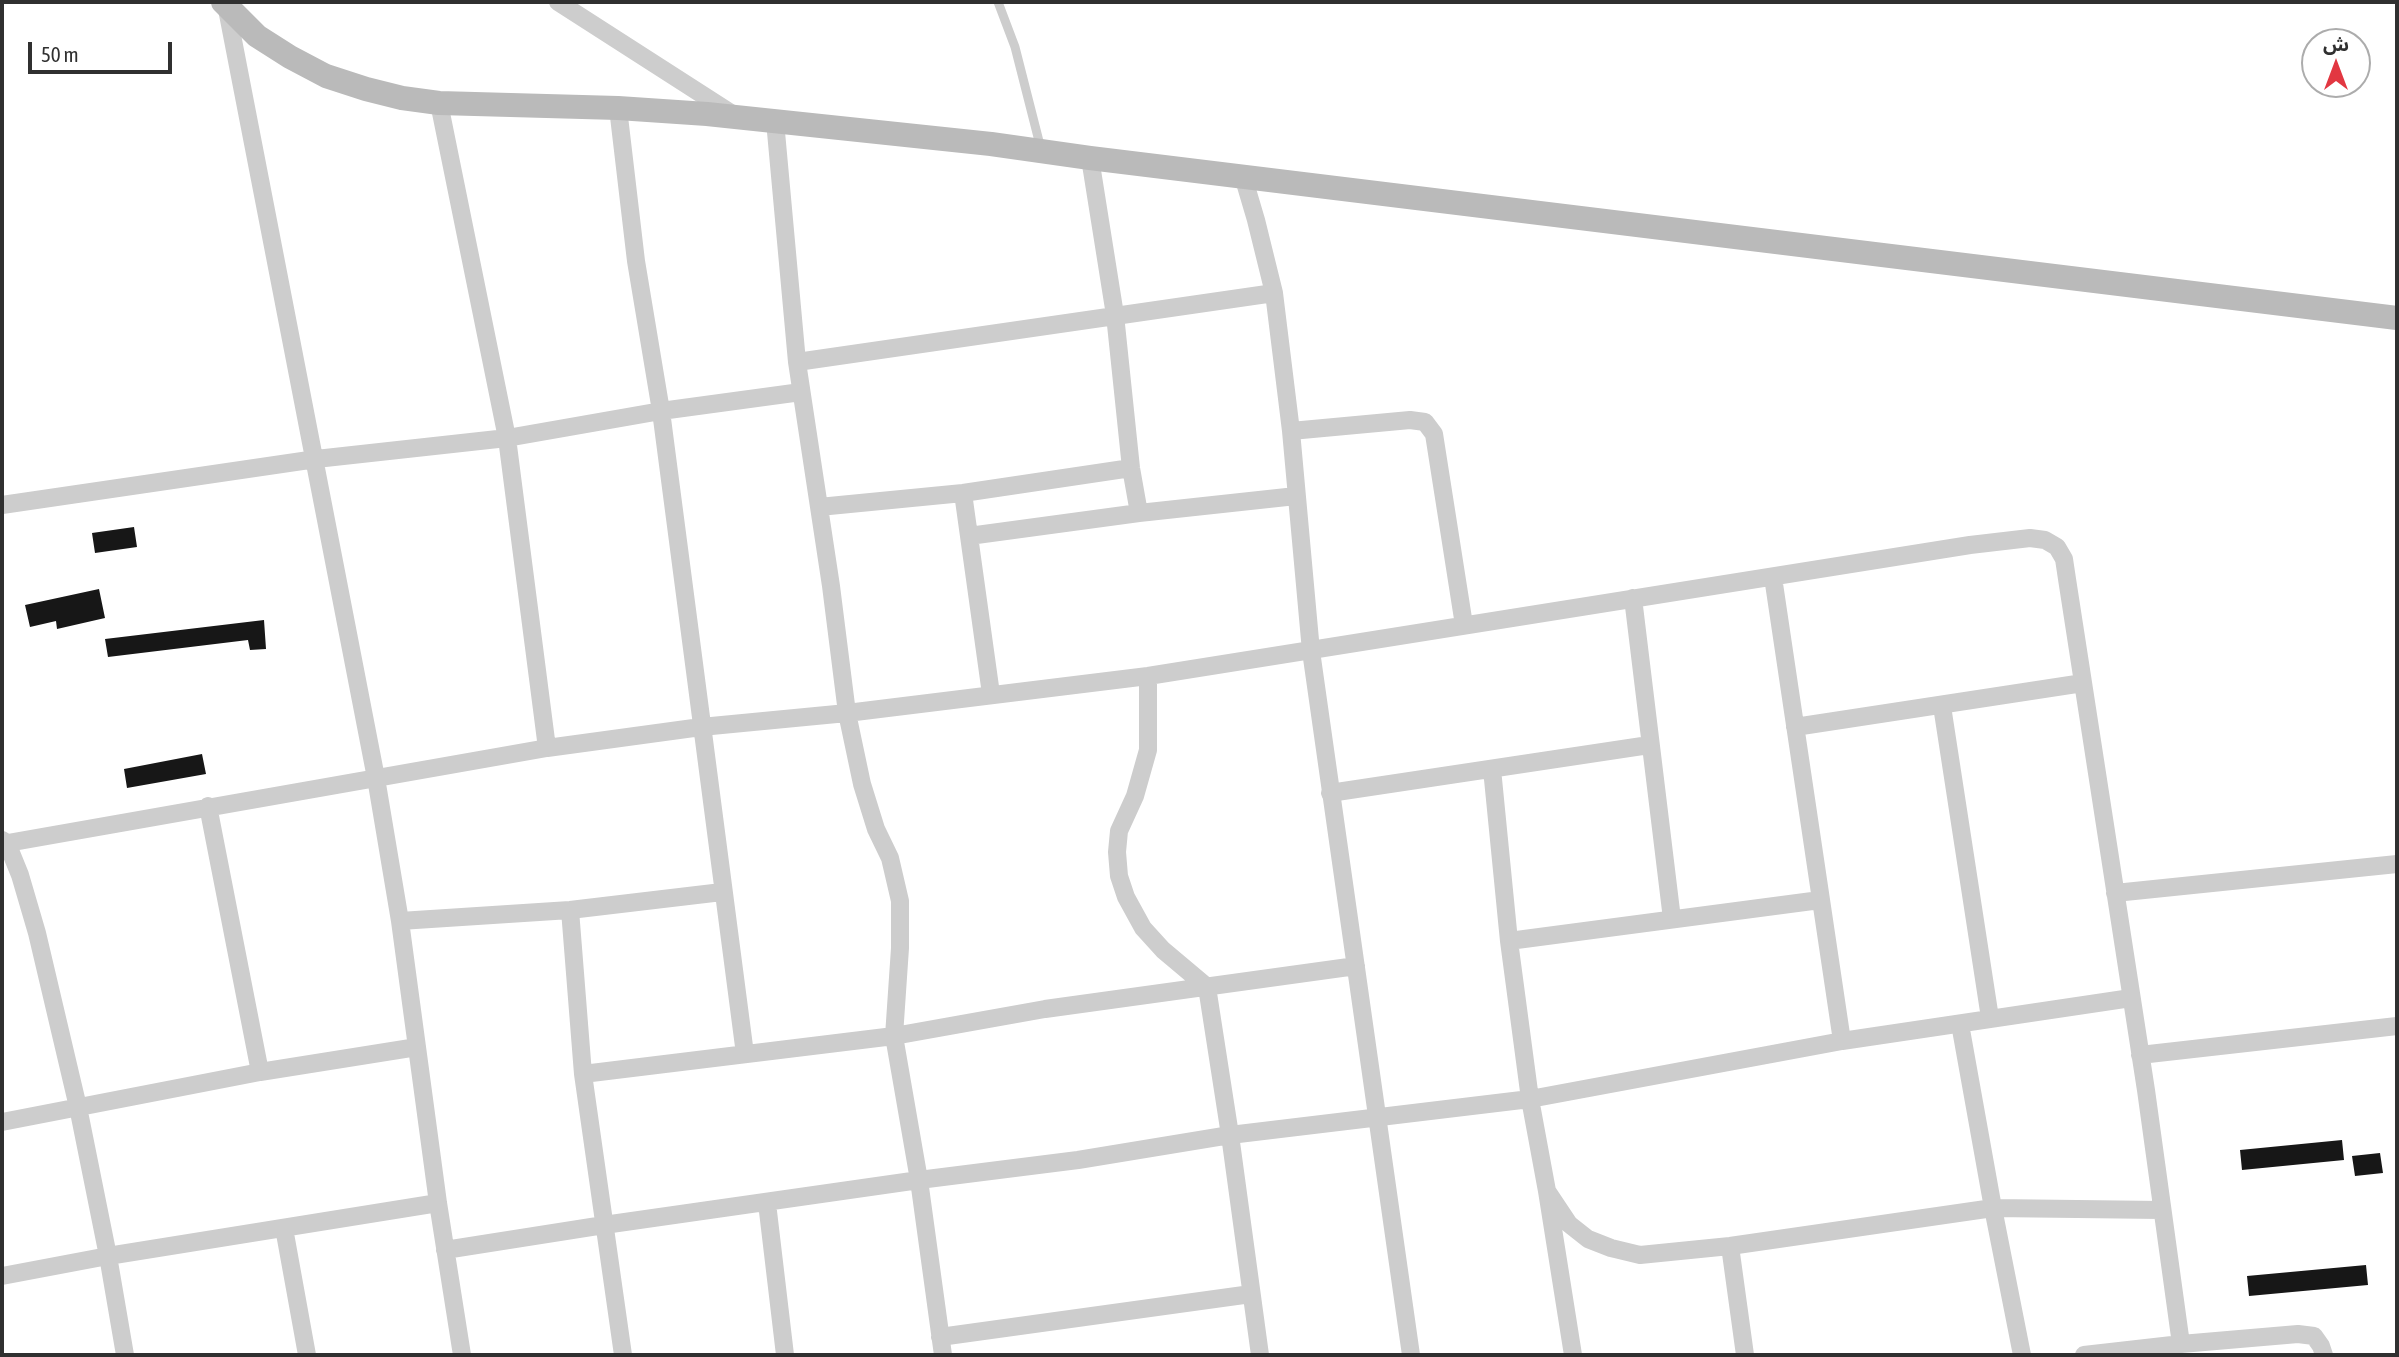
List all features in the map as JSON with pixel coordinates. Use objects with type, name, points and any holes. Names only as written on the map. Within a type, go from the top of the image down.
[{"type":"main road","points":[[224,3],[257,36],[289,57],[327,76],[390,95],[439,103],[618,108],[775,121],[1042,151],[2397,318]]},
{"type":"street","points":[[558,2],[737,117]]},
{"type":"street","points":[[224,3],[316,459],[376,778],[400,921],[438,1203],[463,1355]]},
{"type":"street","points":[[439,103],[507,438],[547,748]]},
{"type":"street","points":[[618,108],[636,261],[661,411],[745,1054]]},
{"type":"street","points":[[775,121],[797,362],[847,713],[862,785],[876,829],[893,866],[900,901],[900,948],[894,1035],[919,1180],[941,1346],[1251,1294]]},
{"type":"street","points":[[1090,159],[1115,315],[1131,468],[1139,513]]},
{"type":"street","points":[[1243,176],[1274,293],[1291,430],[1311,651],[1411,1355]]},
{"type":"street","points":[[797,362],[1274,293]]},
{"type":"street","points":[[2,505],[316,459],[507,438],[661,411],[801,392]]},
{"type":"street","points":[[1291,430],[1410,420],[1425,422],[1434,434],[1464,625]]},
{"type":"street","points":[[819,507],[963,493],[1131,468]]},
{"type":"street","points":[[963,493],[990,694]]},
{"type":"street","points":[[969,536],[1139,513],[1296,496]]},
{"type":"street","points":[[125,1355],[78,1107],[37,933],[4,842],[547,748],[701,727],[847,713],[1148,676],[1970,545],[2030,538],[2045,540],[2057,547],[2064,559],[2140,1055],[2180,1344]]},
{"type":"street","points":[[1773,577],[1842,1041]]},
{"type":"street","points":[[1633,598],[1672,919]]},
{"type":"street","points":[[1148,676],[1148,750],[1135,796],[1119,831],[1119,876],[1126,897],[1143,928],[1163,950],[1207,988],[1260,1355]]},
{"type":"street","points":[[1795,727],[2083,683]]},
{"type":"street","points":[[1942,706],[1990,1018]]},
{"type":"street","points":[[1330,793],[1649,745]]},
{"type":"street","points":[[1492,769],[1509,941],[1530,1099],[1573,1355]]},
{"type":"street","points":[[208,806],[260,1072]]},
{"type":"street","points":[[2115,893],[2397,864]]},
{"type":"street","points":[[400,921],[570,910],[722,892]]},
{"type":"street","points":[[1509,941],[1820,900]]},
{"type":"street","points":[[570,910],[583,1074],[623,1355]]},
{"type":"street","points":[[583,1074],[894,1035],[1045,1009],[1356,967]]},
{"type":"street","points":[[445,1250],[919,1180],[1078,1160],[1230,1135],[1530,1099],[1842,1041],[2131,998]]},
{"type":"street","points":[[1960,1024],[2022,1355]]},
{"type":"street","points":[[2140,1055],[2397,1026]]},
{"type":"street","points":[[2,1122],[260,1072],[417,1047]]},
{"type":"street","points":[[1547,1191],[1569,1224],[1588,1239],[1640,1255],[1730,1246],[1993,1208],[2161,1210]]},
{"type":"street","points":[[2,1276],[108,1256],[438,1203]]},
{"type":"street","points":[[766,1203],[785,1355]]},
{"type":"street","points":[[284,1228],[307,1355]]},
{"type":"street","points":[[1730,1246],[1745,1355]]},
{"type":"street","points":[[2084,1355],[2298,1334],[2314,1336],[2322,1346],[2323,1355]]},
{"type":"lane","points":[[998,2],[1015,47],[1042,151]]},
{"type":"building","points":[[134,527],[137,547],[95,553],[92,533]]},
{"type":"building","points":[[99,589],[105,618],[57,629],[56,621],[30,627],[25,605]]},
{"type":"building","points":[[264,620],[266,649],[250,650],[248,640],[108,657],[105,639]]},
{"type":"building","points":[[202,754],[206,774],[127,788],[124,769]]},
{"type":"building","points":[[2342,1140],[2344,1160],[2242,1170],[2240,1150]]},
{"type":"building","points":[[2380,1153],[2383,1173],[2355,1176],[2352,1156]]},
{"type":"building","points":[[2366,1265],[2368,1285],[2249,1296],[2247,1276]]}]
